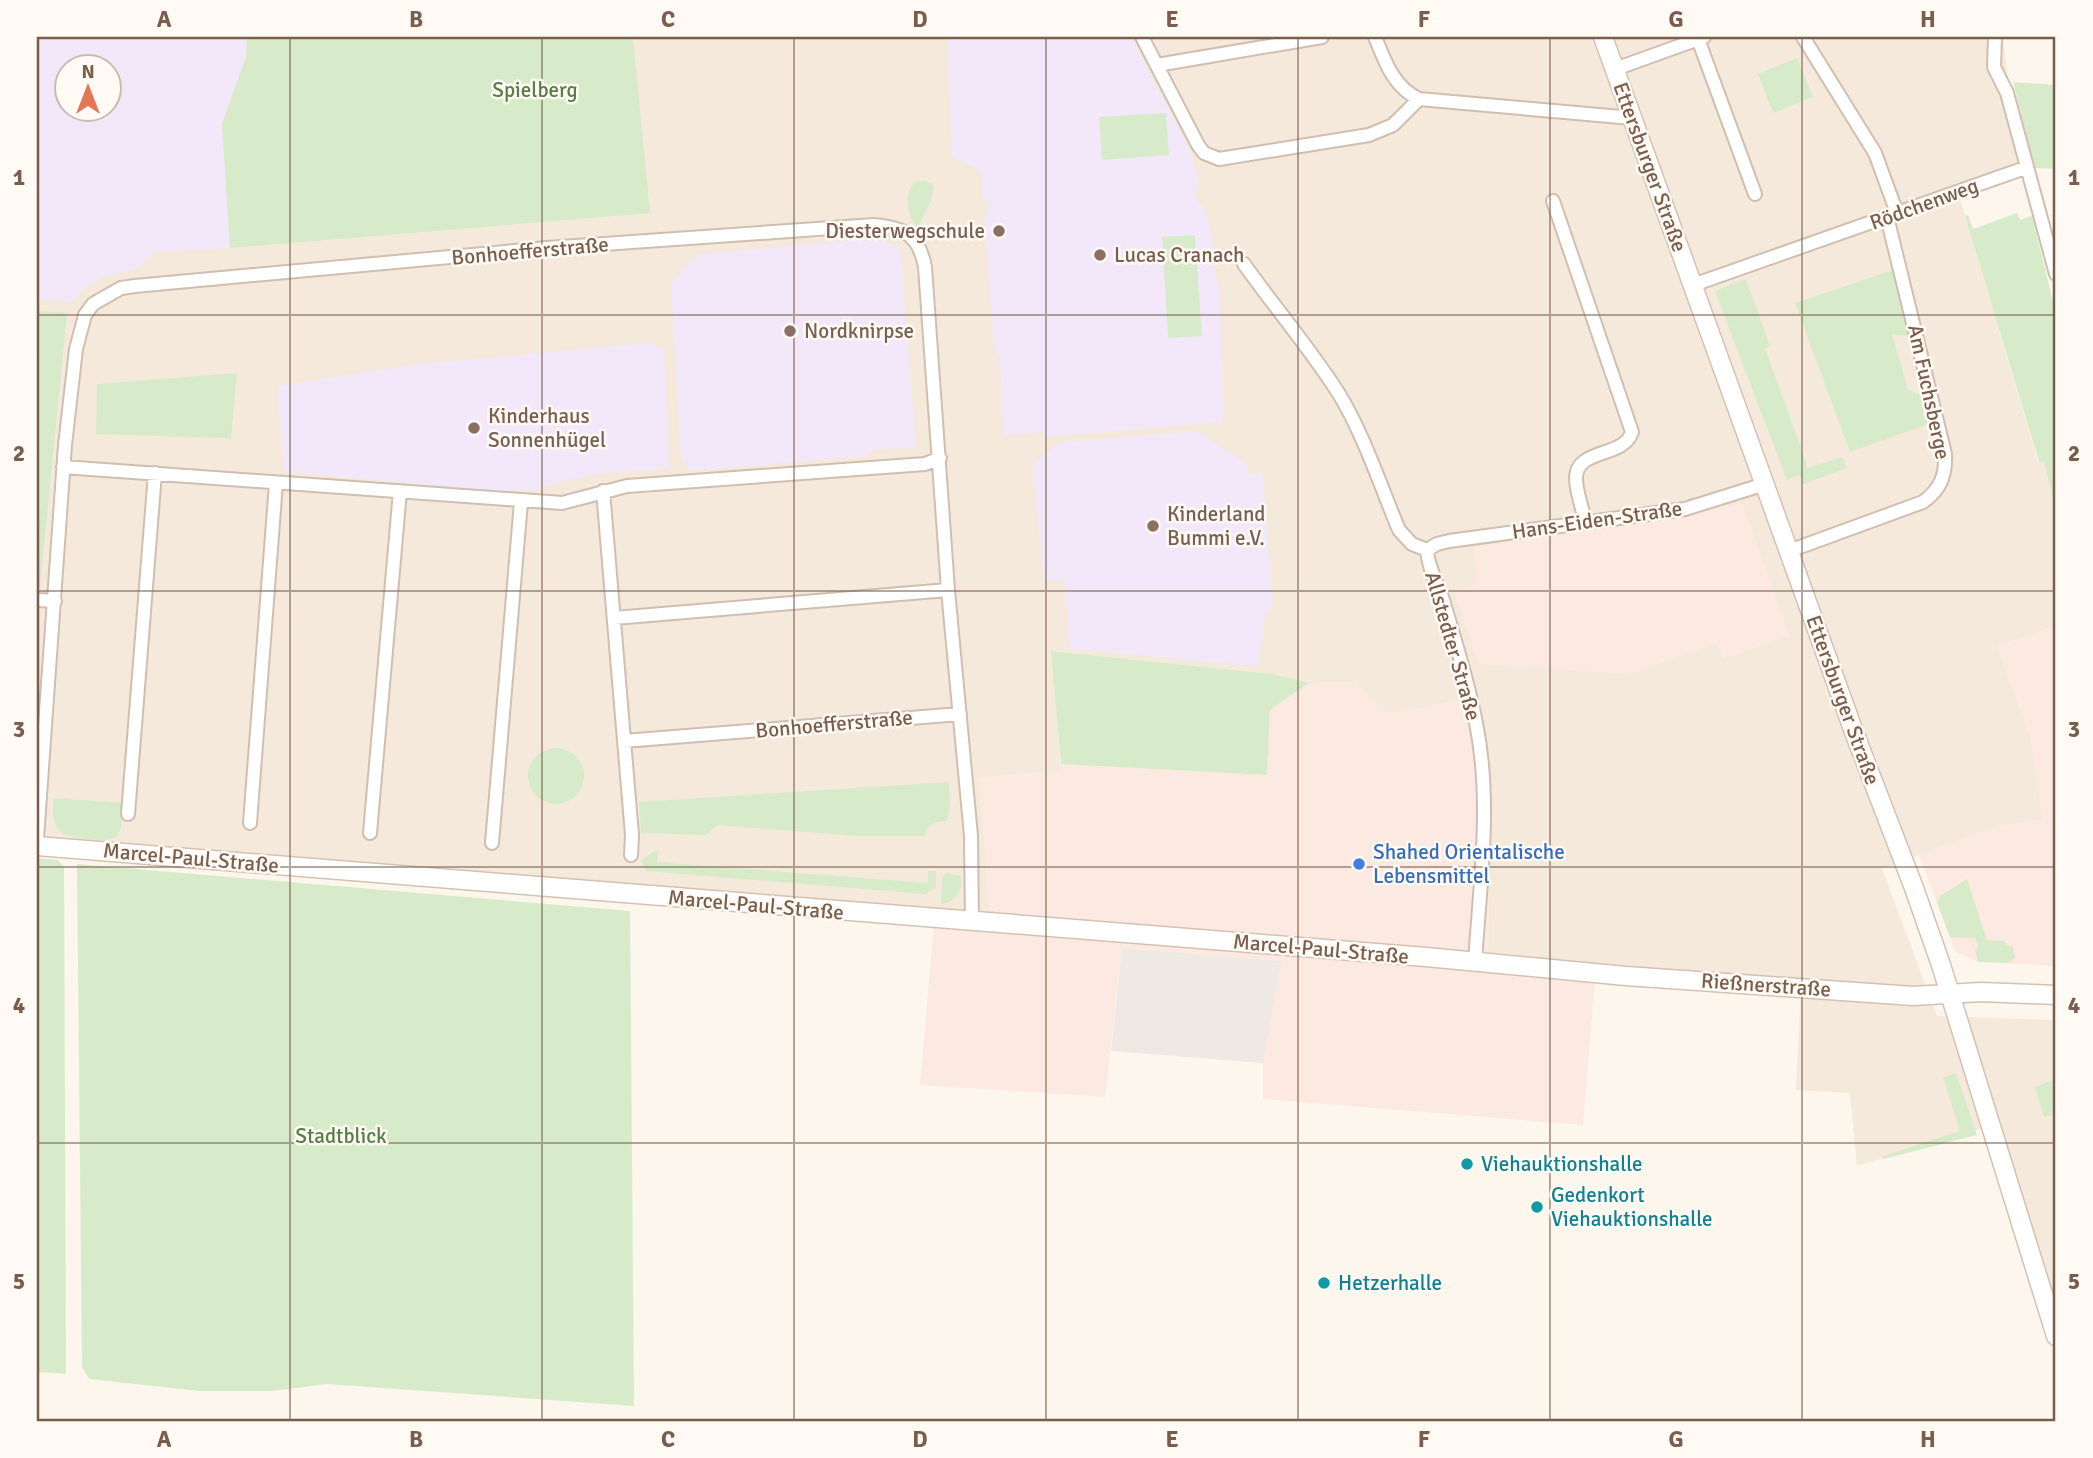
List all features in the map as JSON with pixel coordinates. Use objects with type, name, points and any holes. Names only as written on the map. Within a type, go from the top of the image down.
[{"type":"street","points":[[1142,37],[1198,145],[1204,153],[1219,159],[1369,135],[1393,125],[1419,99]]},
{"type":"street","points":[[1157,65],[1322,37]]},
{"type":"street","points":[[1375,37],[1394,78],[1419,99],[1632,118]]},
{"type":"street","name":"Ettersburger Straße","points":[[1603,37],[1854,732],[1914,888],[2056,1336]]},
{"type":"street","name":"Am Fuchsberge","points":[[1789,551],[1923,502],[1935,493],[1943,480],[1945,454],[1892,215],[1875,152],[1803,37]]},
{"type":"street","points":[[1995,37],[1994,67],[2007,93],[2025,168],[2035,192],[2056,274]]},
{"type":"street","points":[[1701,38],[1755,194]]},
{"type":"street","name":"Ettersburger Straße","points":[[1615,69],[1701,38]]},
{"type":"street","name":"Rödchenweg","points":[[1693,285],[2025,168]]},
{"type":"street","points":[[1553,201],[1632,432],[1624,446],[1585,461],[1579,466],[1576,484],[1586,522]]},
{"type":"street","name":"Bonhoefferstraße","points":[[37,838],[72,370],[80,328],[93,304],[121,288],[534,250],[874,225],[895,227],[913,237],[922,254],[940,458],[948,590],[971,836],[972,922]]},
{"type":"street","name":"Allstedter Straße","points":[[1244,264],[1340,395],[1399,530],[1412,544],[1427,550],[1427,561],[1445,608],[1471,696],[1481,752],[1484,797],[1475,962]]},
{"type":"street","points":[[63,467],[562,503],[627,486],[925,464],[940,458]]},
{"type":"street","name":"Marcel-Paul-Straße","points":[[128,814],[155,473]]},
{"type":"street","name":"Marcel-Paul-Straße","points":[[250,823],[276,483]]},
{"type":"street","name":"Hans-Eiden-Straße","points":[[1427,550],[1449,541],[1685,509],[1765,484]]},
{"type":"street","points":[[370,833],[400,491]]},
{"type":"street","points":[[603,491],[632,835],[631,855]]},
{"type":"street","points":[[492,843],[522,502]]},
{"type":"street","points":[[614,618],[948,590]]},
{"type":"street","points":[[37,600],[55,601]]},
{"type":"street","name":"Bonhoefferstraße","points":[[624,741],[960,714]]},
{"type":"street","name":"Marcel-Paul-Straße","points":[[37,846],[1475,962]]},
{"type":"street","name":"Rießnerstraße","points":[[1475,962],[1626,976],[1913,996],[1980,992],[2056,995]]},
{"type":"shaded area","points":[[37,37],[2003,37],[2009,89],[2025,168],[1958,192],[2038,462],[2044,460],[2056,511],[2056,626],[1997,646],[2031,739],[2043,820],[1997,826],[1882,869],[1937,1016],[2056,1020],[2056,1310],[1991,1126],[1857,1166],[1850,1093],[1796,1090],[1801,987],[1488,954],[1491,771],[1480,697],[1388,714],[1354,682],[1309,683],[1273,674],[1052,651],[1061,770],[980,778],[990,918],[37,839]]},
{"type":"shaded area","points":[[37,37],[247,37],[246,57],[222,124],[230,248],[156,252],[139,268],[103,277],[84,288],[72,302],[37,298]]},
{"type":"shaded area","name":"Lucas Cranach","points":[[947,37],[1131,37],[1191,152],[1200,188],[1194,190],[1199,205],[1203,204],[1212,233],[1215,278],[1220,293],[1223,422],[1044,437],[1043,432],[1003,435],[1000,354],[995,354],[984,216],[988,215],[988,202],[983,201],[981,171],[952,156]]},
{"type":"shaded area","name":"Nordknirpse","points":[[854,240],[883,241],[900,248],[916,447],[868,450],[868,456],[690,471],[681,458],[671,283],[696,255]]},
{"type":"shaded area","name":"Kinderhaus Sonnenhügel","points":[[648,343],[664,348],[669,469],[603,473],[534,490],[498,491],[284,472],[277,386],[412,365]]},
{"type":"shaded area","name":"Kinderland Bummi e.V.","points":[[1197,431],[1247,464],[1248,474],[1263,473],[1273,605],[1265,615],[1258,666],[1070,649],[1064,579],[1044,581],[1033,471],[1037,459],[1061,442]]},
{"type":"shaded area","points":[[1742,502],[1790,636],[1723,659],[1717,644],[1630,674],[1478,664],[1454,592],[1478,583],[1473,547],[1673,520]]},
{"type":"shaded area","points":[[2056,626],[2056,966],[1978,962],[1955,951],[1919,855],[1997,826],[2042,820],[2031,739],[1997,646]]},
{"type":"shaded area","points":[[1354,682],[1388,714],[1480,697],[1491,771],[1488,954],[1596,967],[1583,1125],[1263,1099],[1263,1063],[1282,961],[1122,948],[1105,1097],[920,1085],[935,913],[990,917],[979,778],[1061,770],[1061,764],[1267,775],[1270,710],[1309,683]]},
{"type":"shaded area","points":[[1122,948],[1282,961],[1263,1063],[1111,1051]]},
{"type":"green space","name":"Spielberg","points":[[247,37],[633,37],[650,213],[230,248],[222,124],[246,57]]},
{"type":"green space","points":[[1797,58],[1813,97],[1774,113],[1758,74]]},
{"type":"green space","points":[[2013,82],[2056,85],[2056,169],[2035,168]]},
{"type":"green space","points":[[1166,113],[1169,155],[1102,160],[1099,117]]},
{"type":"green space","points":[[917,181],[926,181],[934,186],[931,200],[918,228],[911,218],[908,204],[909,191]]},
{"type":"green space","points":[[2017,213],[2020,220],[2032,216],[2056,313],[2056,511],[2044,461],[2039,462],[1965,216],[1968,215],[1973,229]]},
{"type":"green space","points":[[1195,235],[1202,336],[1168,338],[1162,237]]},
{"type":"green space","points":[[1893,270],[1910,336],[1892,334],[1908,390],[1923,395],[1931,423],[1850,452],[1795,303]]},
{"type":"green space","points":[[1746,279],[1770,346],[1765,348],[1808,468],[1842,457],[1847,468],[1803,484],[1799,475],[1787,480],[1715,291]]},
{"type":"green space","points":[[37,311],[67,313],[40,587],[37,587]]},
{"type":"green space","points":[[237,373],[231,438],[96,434],[97,384]]},
{"type":"green space","points":[[1051,651],[1273,674],[1309,683],[1270,710],[1267,775],[1061,764]]},
{"type":"green space","points":[[551,748],[561,748],[576,756],[582,765],[582,787],[576,796],[561,804],[551,804],[533,792],[528,781],[528,771],[540,753]]},
{"type":"green space","points":[[949,782],[950,805],[947,821],[932,824],[925,836],[856,836],[718,825],[706,835],[641,833],[639,802]]},
{"type":"green space","points":[[54,798],[123,803],[119,833],[107,840],[63,834],[54,818]]},
{"type":"green space","points":[[658,849],[657,862],[928,883],[928,871],[936,871],[936,887],[925,894],[646,871],[641,860]]},
{"type":"green space","points":[[37,858],[58,860],[64,867],[66,1374],[37,1372]]},
{"type":"green space","name":"Stadtblick","points":[[77,864],[630,911],[634,1406],[327,1384],[272,1391],[199,1391],[89,1379],[82,1367]]},
{"type":"green space","points":[[946,873],[960,876],[961,886],[951,901],[941,905],[942,877]]},
{"type":"green space","points":[[1967,879],[1987,940],[2005,941],[2006,945],[2013,947],[2015,957],[2009,963],[1978,962],[1975,949],[1979,948],[1975,938],[1950,937],[1937,902],[1940,896]]},
{"type":"green space","points":[[1956,1073],[1977,1135],[1884,1159],[1883,1156],[1960,1131],[1943,1077]]},
{"type":"green space","points":[[2056,1079],[2056,1099],[2051,1115],[2044,1117],[2035,1087]]},
{"type":"place","name":"Diesterwegschule","points":[[999,231]]},
{"type":"place","name":"Lucas Cranach","points":[[1100,255]]},
{"type":"place","name":"Nordknirpse","points":[[790,331]]},
{"type":"place","name":"Kinderhaus Sonnenhügel","points":[[474,428]]},
{"type":"place","name":"Kinderland Bummi e.V.","points":[[1153,526]]},
{"type":"place","name":"Shahed Orientalische Lebensmittel","points":[[1359,864]]},
{"type":"place","name":"Viehauktionshalle","points":[[1467,1164]]},
{"type":"place","name":"Gedenkort Viehauktionshalle","points":[[1537,1207]]},
{"type":"place","name":"Hetzerhalle","points":[[1324,1283]]}]
